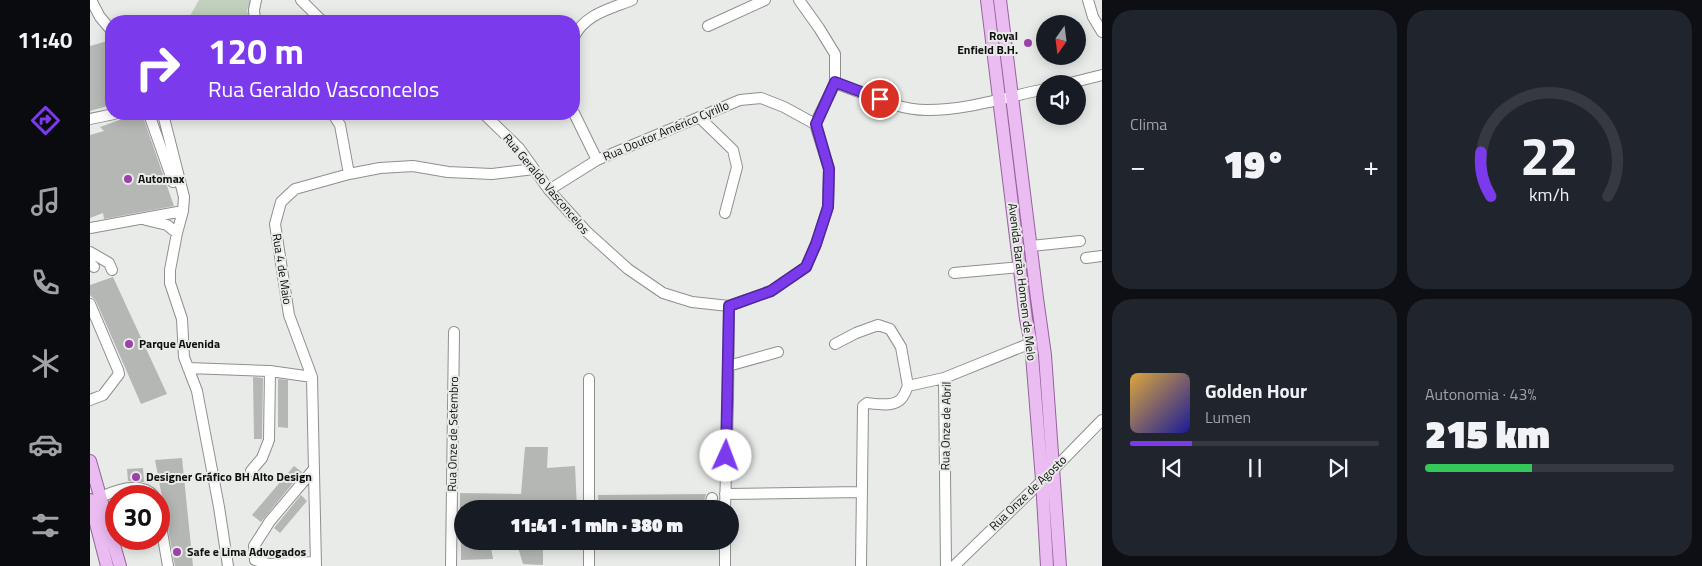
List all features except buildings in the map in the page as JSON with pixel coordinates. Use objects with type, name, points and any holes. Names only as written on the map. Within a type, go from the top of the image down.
[{"type":"main road","name":"Avenida Barão Homem de Melo","points":[[987,0],[1031,343],[1047,566]]},
{"type":"main road","name":"Avenida Barão Homem de Melo","points":[[1000,0],[1045,355],[1060,566]]},
{"type":"main road","points":[[1031,343],[1040,344],[1045,355]]},
{"type":"main road","points":[[90,461],[107,566]]},
{"type":"main road","points":[[96,499],[120,566]]},
{"type":"street","points":[[91,0],[105,23]]},
{"type":"street","points":[[254,15],[256,0]]},
{"type":"street","points":[[301,0],[316,15]]},
{"type":"street","points":[[580,27],[583,22],[595,15],[632,0]]},
{"type":"street","points":[[708,26],[765,0]]},
{"type":"street","points":[[799,0],[820,28],[835,54],[835,82],[816,124]]},
{"type":"street","points":[[1088,0],[1093,17],[1102,32]]},
{"type":"street","points":[[1086,80],[1102,76]]},
{"type":"street","points":[[835,82],[895,104],[926,110],[999,100],[1036,91]]},
{"type":"street","name":"Rua Doutor Américo Cyrillo","points":[[549,190],[597,160],[740,100],[760,98],[784,107],[816,124]]},
{"type":"street","points":[[90,119],[105,116]]},
{"type":"street","points":[[699,117],[733,150],[737,167],[725,213]]},
{"type":"street","points":[[151,120],[173,182]]},
{"type":"street","points":[[165,120],[184,197],[183,211],[170,270],[170,283],[182,319],[184,357],[197,391],[228,566]]},
{"type":"street","points":[[337,120],[340,125],[349,174]]},
{"type":"street","name":"Rua Geraldo Vasconcelos","points":[[490,120],[519,148],[549,190],[594,238],[628,269],[663,293],[692,302],[729,306],[771,291],[806,267],[828,207],[829,169],[816,124]]},
{"type":"street","points":[[577,120],[597,160]]},
{"type":"street","name":"Rua 4 de Maio","points":[[316,564],[312,377],[289,315],[275,224],[281,202],[295,189],[349,174],[380,168],[413,166],[448,172],[492,174],[534,169]]},
{"type":"street","points":[[90,228],[183,211]]},
{"type":"street","points":[[143,219],[167,225],[177,233]]},
{"type":"street","points":[[1031,246],[1080,241]]},
{"type":"street","points":[[90,252],[109,263],[112,270]]},
{"type":"street","points":[[1086,258],[1102,256]]},
{"type":"street","points":[[954,274],[1020,267]]},
{"type":"street","points":[[90,304],[119,374],[103,395],[90,400]]},
{"type":"street","points":[[725,500],[729,306]]},
{"type":"street","points":[[835,344],[856,333],[878,326],[890,329],[901,347],[908,386],[901,400],[885,404],[867,403],[862,406],[861,566]]},
{"type":"street","name":"Rua Onze de Setembro","points":[[451,566],[454,332]]},
{"type":"street","name":"Rua Onze de Abril","points":[[946,566],[944,378],[1031,343]]},
{"type":"street","points":[[728,366],[778,352]]},
{"type":"street","points":[[188,368],[270,371],[312,377]]},
{"type":"street","points":[[252,471],[262,458],[269,440],[270,371]]},
{"type":"street","points":[[908,386],[944,378]]},
{"type":"street","points":[[589,379],[589,500]]},
{"type":"street","name":"Rua Onze de Agosto","points":[[954,566],[1102,420]]},
{"type":"street","points":[[314,469],[270,521],[254,546],[255,563],[274,565],[316,564]]},
{"type":"street","points":[[725,494],[861,492]]},
{"type":"street","points":[[165,550],[168,566]]},
{"type":"street","points":[[589,550],[590,566]]},
{"type":"street","points":[[725,550],[725,566]]},
{"type":"green space","points":[[199,0],[252,0],[247,10],[248,15],[190,15]]},
{"type":"place","name":"Royal Enfield B.H.","points":[[1028,43]]},
{"type":"place","name":"Automax","points":[[128,179]]},
{"type":"place","name":"Parque Avenida","points":[[129,344]]},
{"type":"place","name":"Designer Gráfico BH Alto Design","points":[[136,477]]},
{"type":"place","name":"Safe e Lima Advogados","points":[[177,552]]},
{"type":"route","points":[[726,456],[729,306],[771,291],[806,267],[828,207],[829,169],[816,124],[835,82],[880,99]]}]
